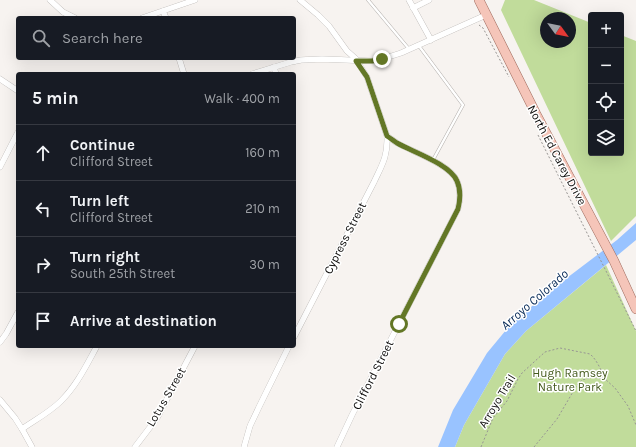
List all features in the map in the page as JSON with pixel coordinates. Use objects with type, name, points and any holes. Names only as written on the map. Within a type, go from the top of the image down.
[{"type":"main road","name":"North Ed Carey Drive","points":[[479,0],[536,114],[614,261],[636,310]]},
{"type":"street","points":[[50,0],[71,16]]},
{"type":"street","points":[[148,16],[195,0]]},
{"type":"street","points":[[300,0],[329,26],[367,77],[387,136]]},
{"type":"street","points":[[409,0],[430,40]]},
{"type":"street","points":[[413,8],[429,0]]},
{"type":"street","points":[[163,11],[165,16]]},
{"type":"street","points":[[258,72],[291,62],[311,59],[372,61],[382,59],[409,50],[486,15]]},
{"type":"street","points":[[180,60],[183,72]]},
{"type":"street","points":[[274,67],[275,72]]},
{"type":"street","points":[[0,79],[16,90]]},
{"type":"street","points":[[0,167],[16,136]]},
{"type":"street","name":"Clifford Street","points":[[337,447],[458,209],[460,202],[457,181],[454,175],[433,160],[397,143],[387,136]]},
{"type":"street","name":"Cypress Street","points":[[296,333],[377,176],[386,155],[387,136]]},
{"type":"street","points":[[0,342],[16,316]]},
{"type":"street","points":[[22,428],[47,413],[60,402],[73,387],[85,369],[96,348]]},
{"type":"street","name":"Lotus Street","points":[[135,447],[157,418],[194,348]]},
{"type":"street","points":[[244,447],[250,426],[288,348]]},
{"type":"street","points":[[0,400],[22,428],[32,447]]},
{"type":"lane","points":[[368,0],[409,50]]},
{"type":"lane","points":[[418,46],[463,105],[433,160]]},
{"type":"path","points":[[474,20],[483,28],[510,81]]},
{"type":"path","points":[[537,132],[636,330]]},
{"type":"path","name":"Arroyo Trail","points":[[481,447],[493,418],[507,401],[518,379],[545,352],[560,348],[590,354],[596,361],[604,379]]},
{"type":"path","points":[[534,447],[554,423],[576,385],[582,380],[593,377],[604,379],[615,388],[628,406],[636,424]]},
{"type":"green space","points":[[505,0],[534,0],[564,12],[540,12],[540,48],[576,48],[576,17],[588,22],[588,156],[624,156],[624,36],[636,41],[636,216],[611,241],[501,10]]},
{"type":"green space","name":"Hugh Ramsey Nature Park","points":[[606,265],[636,331],[636,447],[455,447],[464,425],[505,354],[526,331]]},
{"type":"water","name":"Arroyo Colorado","points":[[636,223],[636,240],[526,331],[505,354],[464,425],[455,447],[438,447],[453,410],[487,353],[511,324],[551,290],[617,240]]},
{"type":"route","points":[[382,59],[372,61],[356,61],[365,71],[387,136],[397,143],[428,158],[448,170],[454,175],[457,181],[460,195],[458,209],[399,324]]}]
